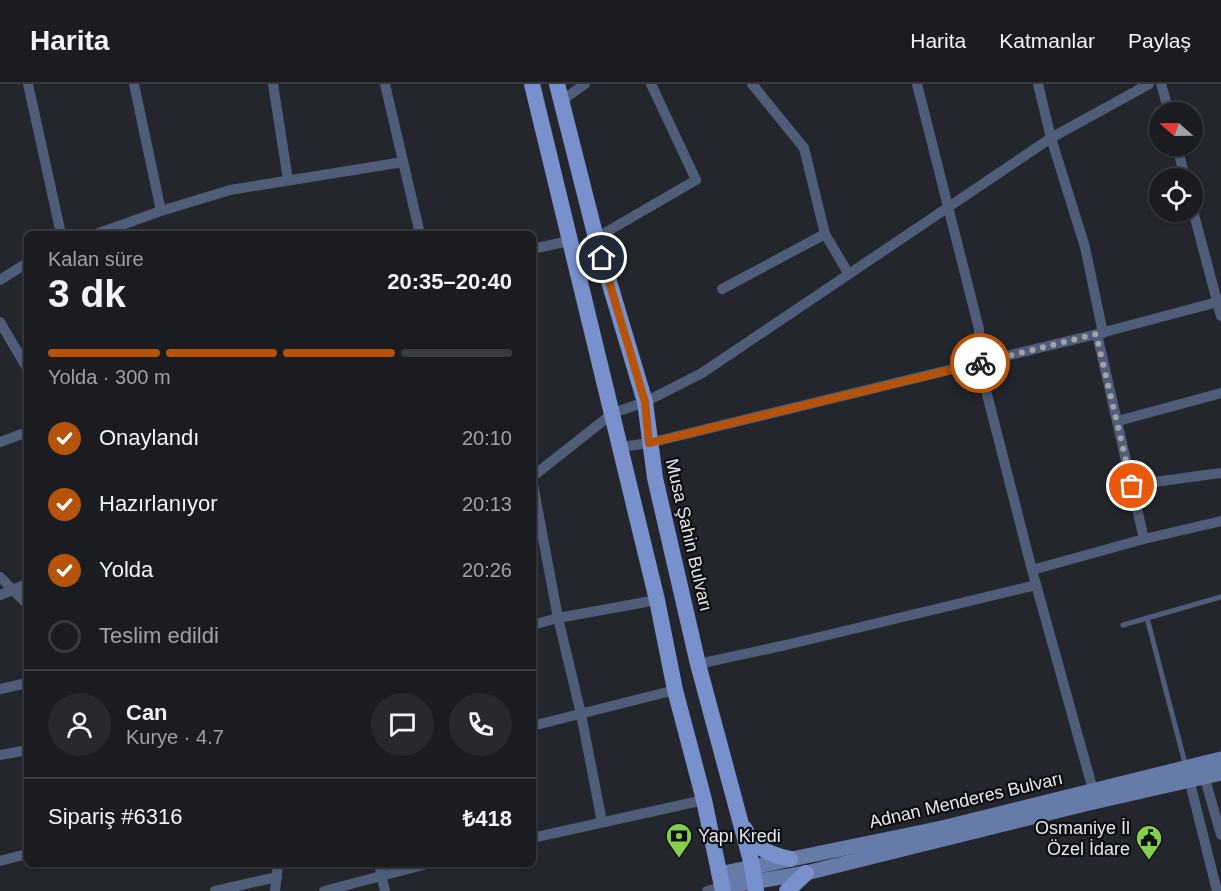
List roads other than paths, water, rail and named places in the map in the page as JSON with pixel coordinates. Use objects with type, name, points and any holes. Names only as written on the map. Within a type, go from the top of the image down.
[{"type":"main road","points":[[532,84],[613,413],[657,600],[675,690],[704,800],[718,886]]},
{"type":"main road","name":"Musa Şahin Bulvarı","points":[[557,84],[596,238],[645,402],[655,477],[698,664],[752,866],[755,887]]},
{"type":"main road","points":[[698,664],[715,707],[746,832],[757,846],[790,860]]},
{"type":"main road","name":"Adnan Menderes Bulvarı","points":[[718,886],[755,887],[1089,803],[1195,773],[1221,759]]},
{"type":"main road","name":"Adnan Menderes Bulvarı","points":[[718,886],[752,866],[942,828],[1093,790],[1195,773],[1221,773]]},
{"type":"main road","points":[[787,891],[806,873]]},
{"type":"street","points":[[28,84],[60,231]]},
{"type":"street","points":[[134,84],[161,211]]},
{"type":"street","points":[[273,84],[288,180]]},
{"type":"street","points":[[385,84],[419,231]]},
{"type":"street","points":[[561,101],[585,84]]},
{"type":"street","points":[[596,238],[696,180],[651,84]]},
{"type":"street","points":[[752,84],[804,148],[825,234],[849,273]]},
{"type":"street","points":[[917,84],[979,329],[979,363],[1036,585],[1093,790]]},
{"type":"street","points":[[1038,84],[1051,138],[1085,248],[1118,422],[1144,539]]},
{"type":"street","points":[[536,475],[613,413],[645,402],[702,373],[1051,138],[1149,84]]},
{"type":"street","points":[[1161,84],[1166,102]]},
{"type":"street","points":[[111,231],[161,211],[230,190],[403,162]]},
{"type":"street","points":[[1196,222],[1219,301],[1221,316]]},
{"type":"street","points":[[722,289],[825,234]]},
{"type":"street","points":[[536,248],[569,241]]},
{"type":"street","points":[[0,280],[24,265]]},
{"type":"street","points":[[621,447],[649,443],[979,363],[1219,301]]},
{"type":"street","points":[[0,322],[24,363]]},
{"type":"street","points":[[1118,422],[1221,393]]},
{"type":"street","points":[[0,442],[24,433]]},
{"type":"street","points":[[1132,486],[1221,473]]},
{"type":"street","points":[[536,500],[558,618],[602,822]]},
{"type":"street","points":[[1032,570],[1144,539],[1221,521]]},
{"type":"street","points":[[0,577],[24,601]]},
{"type":"street","points":[[0,595],[24,585]]},
{"type":"street","points":[[698,664],[1036,585]]},
{"type":"street","points":[[536,624],[657,600]]},
{"type":"street","points":[[0,689],[24,683]]},
{"type":"street","points":[[536,725],[675,690]]},
{"type":"street","points":[[0,755],[24,751]]},
{"type":"street","points":[[1195,773],[1221,835]]},
{"type":"street","points":[[1195,773],[1217,891]]},
{"type":"street","points":[[536,837],[704,800]]},
{"type":"street","points":[[0,861],[24,855]]},
{"type":"street","points":[[275,891],[278,867]]},
{"type":"street","points":[[380,867],[385,891]]},
{"type":"street","points":[[324,891],[416,867]]},
{"type":"street","points":[[215,891],[277,877]]},
{"type":"lane","points":[[1123,625],[1221,597]]},
{"type":"lane","points":[[1147,618],[1195,773]]},
{"type":"place","name":"Yapı Kredi","points":[[679,859]]},
{"type":"place","name":"Osmaniye İl Özel İdare","points":[[1149,861]]}]
